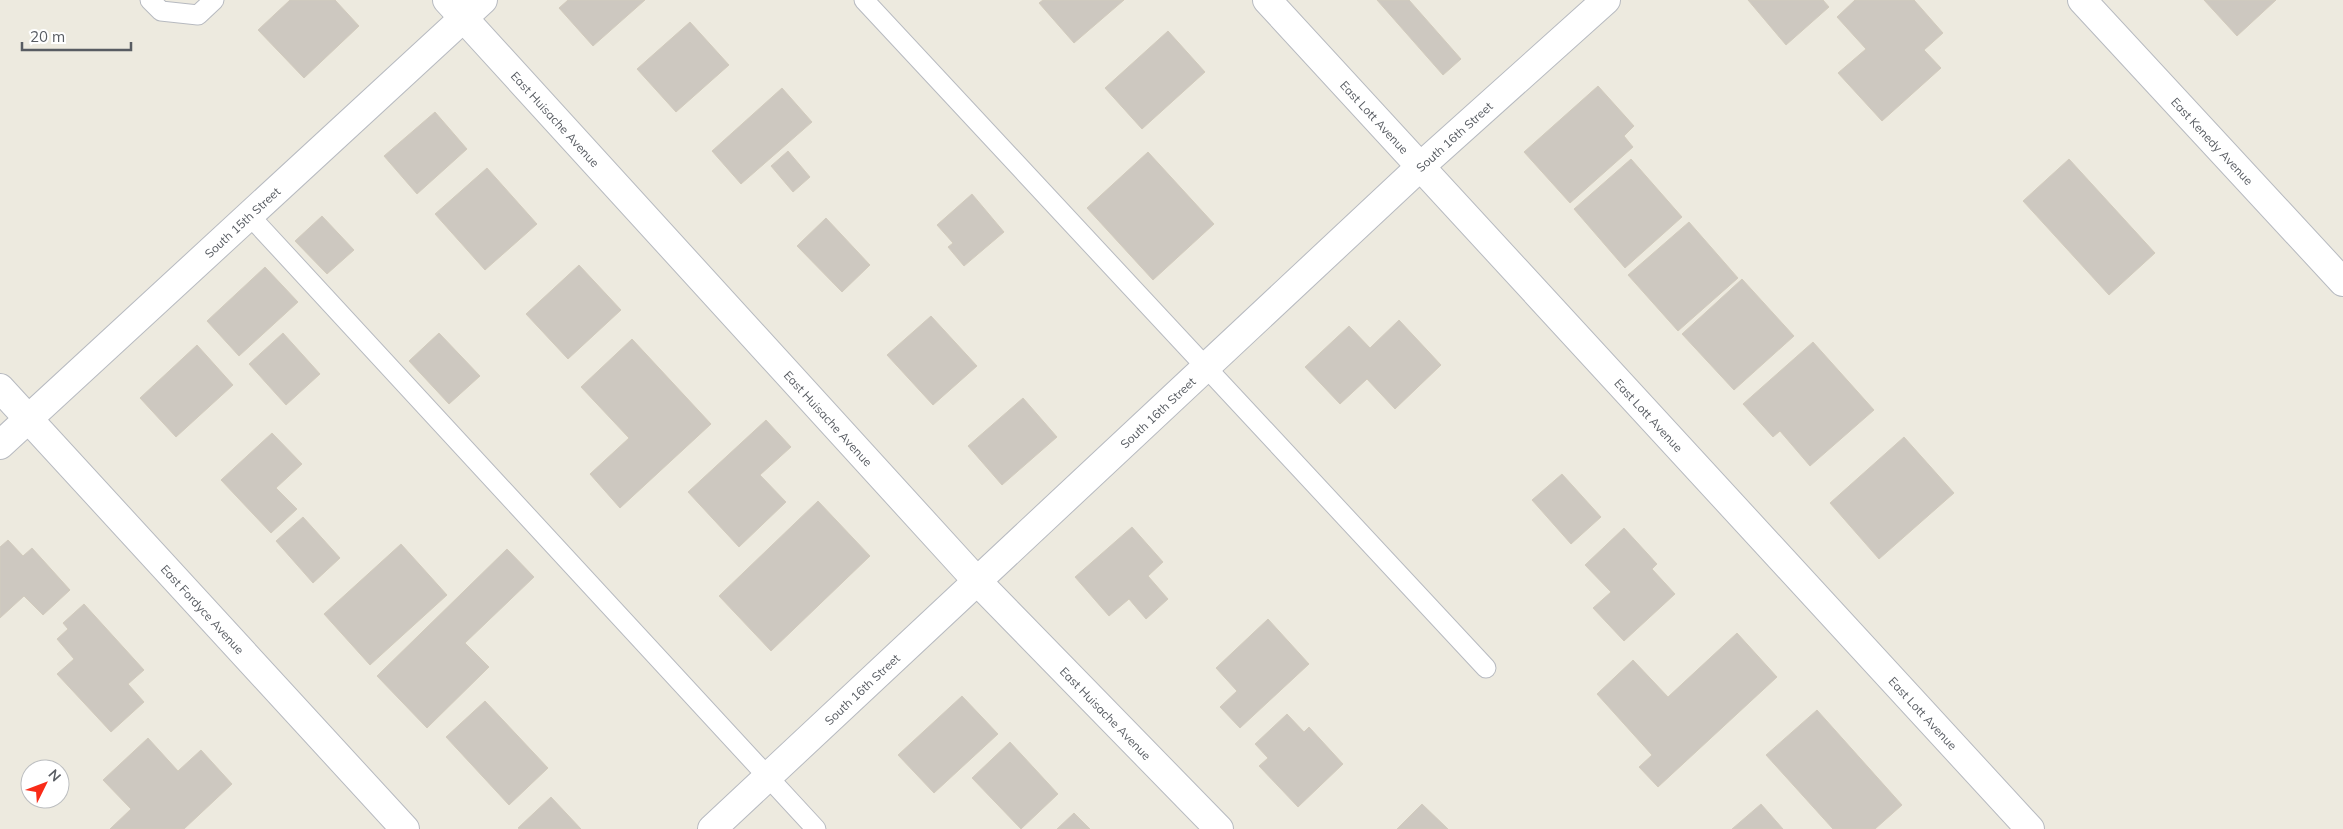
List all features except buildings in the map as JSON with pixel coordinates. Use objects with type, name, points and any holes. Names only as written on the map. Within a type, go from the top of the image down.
[{"type":"street","name":"East Lott Avenue","points":[[1267,0],[1421,166],[2021,826]]},
{"type":"street","name":"South 16th Street","points":[[712,829],[1421,166],[1606,0]]},
{"type":"street","name":"East Kenedy Avenue","points":[[2082,0],[2343,282]]},
{"type":"street","name":"South 15th Street","points":[[0,445],[249,215],[465,6]]},
{"type":"street","name":"East Huisache Avenue","points":[[465,6],[977,581],[1219,829]]},
{"type":"street","name":"East Fordyce Avenue","points":[[0,388],[405,829]]},
{"type":"lane","points":[[150,0],[161,11],[198,14],[214,0]]},
{"type":"lane","points":[[864,0],[1486,668]]},
{"type":"lane","points":[[249,215],[816,829]]}]
